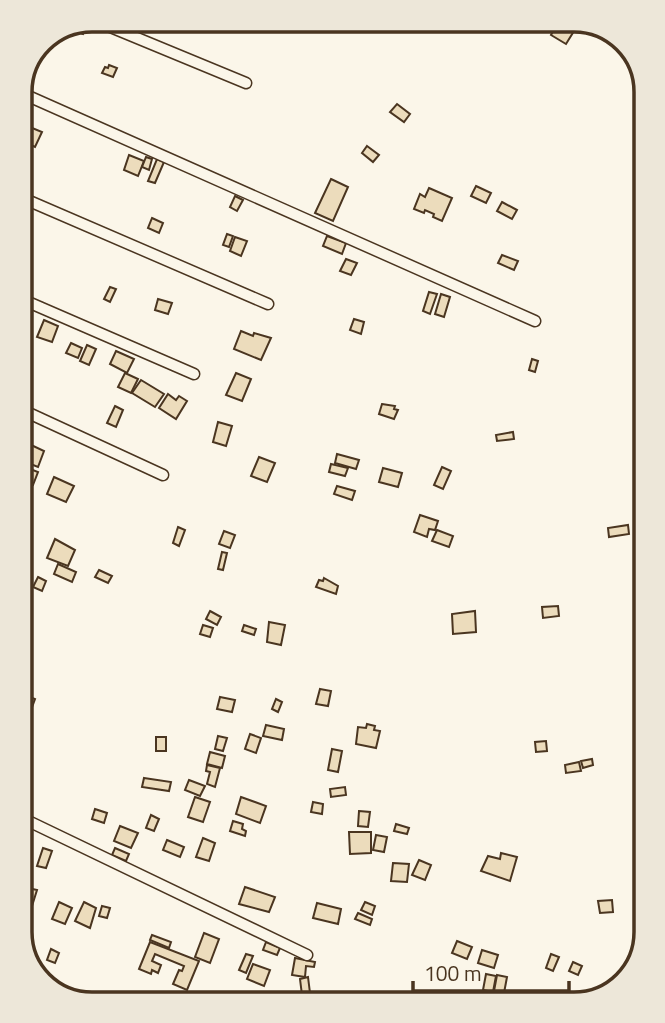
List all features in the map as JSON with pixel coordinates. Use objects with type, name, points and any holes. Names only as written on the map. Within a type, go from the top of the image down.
[{"type":"street","points":[[122,32],[246,83]]},
{"type":"street","points":[[32,98],[535,321]]},
{"type":"street","points":[[32,202],[268,303]]},
{"type":"street","points":[[32,304],[194,374]]},
{"type":"street","points":[[32,415],[163,475]]},
{"type":"street","points":[[32,823],[307,955]]},
{"type":"building","points":[[553,32],[573,32],[566,44],[551,35]]},
{"type":"building","points":[[109,65],[117,68],[113,77],[102,73]]},
{"type":"building","points":[[397,104],[410,114],[404,122],[390,112]]},
{"type":"building","points":[[32,128],[42,132],[35,147],[32,146]]},
{"type":"building","points":[[367,146],[379,155],[373,162],[362,153]]},
{"type":"building","points":[[129,155],[144,161],[138,176],[124,170]]},
{"type":"building","points":[[146,157],[152,159],[149,170],[142,167]]},
{"type":"building","points":[[157,159],[164,162],[155,183],[148,181]]},
{"type":"building","points":[[331,179],[348,187],[333,221],[315,213]]},
{"type":"building","points":[[476,186],[491,193],[486,203],[471,196]]},
{"type":"building","points":[[429,188],[452,198],[442,221],[425,210],[424,213],[414,209],[420,194],[425,197]]},
{"type":"building","points":[[235,196],[243,200],[237,211],[230,207]]},
{"type":"building","points":[[502,202],[517,210],[512,219],[497,211]]},
{"type":"building","points":[[152,218],[163,223],[159,233],[148,228]]},
{"type":"building","points":[[227,234],[233,236],[229,247],[223,245]]},
{"type":"building","points":[[327,236],[346,243],[342,254],[323,246]]},
{"type":"building","points":[[235,237],[247,241],[241,256],[230,251]]},
{"type":"building","points":[[502,255],[518,261],[514,270],[498,263]]},
{"type":"building","points":[[346,259],[357,263],[351,275],[340,271]]},
{"type":"building","points":[[110,287],[116,289],[110,302],[104,299]]},
{"type":"building","points":[[429,292],[437,294],[430,314],[423,311]]},
{"type":"building","points":[[441,294],[450,297],[444,317],[435,314]]},
{"type":"building","points":[[158,299],[172,303],[168,314],[155,310]]},
{"type":"building","points":[[354,319],[364,322],[361,334],[350,330]]},
{"type":"building","points":[[44,320],[58,326],[52,342],[37,337]]},
{"type":"building","points":[[241,331],[253,336],[254,333],[271,338],[261,360],[234,349]]},
{"type":"building","points":[[71,343],[82,348],[78,358],[66,353]]},
{"type":"building","points":[[87,345],[96,349],[89,365],[80,361]]},
{"type":"building","points":[[116,351],[134,359],[127,373],[110,364]]},
{"type":"building","points":[[532,359],[538,361],[535,372],[529,370]]},
{"type":"building","points":[[125,373],[138,379],[131,393],[118,387]]},
{"type":"building","points":[[236,373],[251,379],[242,401],[226,395]]},
{"type":"building","points":[[141,380],[164,394],[155,407],[132,393]]},
{"type":"building","points":[[168,394],[176,400],[179,396],[187,401],[176,419],[159,408]]},
{"type":"building","points":[[382,404],[395,406],[394,409],[398,410],[394,419],[379,414]]},
{"type":"building","points":[[115,406],[123,410],[116,427],[107,423]]},
{"type":"building","points":[[218,422],[232,426],[226,446],[213,442]]},
{"type":"building","points":[[513,432],[514,439],[497,441],[496,435]]},
{"type":"building","points":[[32,445],[44,451],[38,467],[32,465]]},
{"type":"building","points":[[337,454],[359,460],[356,469],[335,463]]},
{"type":"building","points":[[259,457],[275,463],[267,482],[251,476]]},
{"type":"building","points":[[331,464],[348,468],[345,476],[329,472]]},
{"type":"building","points":[[442,467],[451,471],[443,489],[434,485]]},
{"type":"building","points":[[383,468],[402,473],[398,487],[379,482]]},
{"type":"building","points":[[32,470],[38,472],[32,485]]},
{"type":"building","points":[[54,477],[74,486],[66,502],[47,494]]},
{"type":"building","points":[[337,486],[355,491],[352,500],[334,494]]},
{"type":"building","points":[[420,515],[438,521],[435,530],[429,529],[427,537],[414,532]]},
{"type":"building","points":[[628,525],[629,534],[609,537],[608,528]]},
{"type":"building","points":[[178,527],[185,530],[179,546],[173,543]]},
{"type":"building","points":[[437,530],[453,536],[449,547],[432,541]]},
{"type":"building","points":[[224,531],[235,535],[230,548],[219,544]]},
{"type":"building","points":[[55,539],[75,550],[68,566],[47,558]]},
{"type":"building","points":[[222,552],[227,553],[223,570],[218,569]]},
{"type":"building","points":[[58,564],[76,572],[72,582],[54,574]]},
{"type":"building","points":[[99,570],[112,576],[108,583],[95,577]]},
{"type":"building","points":[[38,577],[46,581],[42,591],[33,587]]},
{"type":"building","points":[[324,578],[338,586],[336,594],[316,587],[319,580],[323,581]]},
{"type":"building","points":[[558,606],[559,616],[543,618],[542,607]]},
{"type":"building","points":[[210,611],[221,617],[217,625],[206,619]]},
{"type":"building","points":[[475,611],[476,632],[453,634],[452,614]]},
{"type":"building","points":[[269,622],[285,625],[281,645],[267,642]]},
{"type":"building","points":[[203,625],[213,628],[210,637],[200,634]]},
{"type":"building","points":[[244,625],[256,629],[254,635],[242,631]]},
{"type":"building","points":[[320,689],[331,691],[328,706],[316,704]]},
{"type":"building","points":[[220,697],[235,700],[232,712],[217,709]]},
{"type":"building","points":[[276,699],[282,702],[278,712],[272,709]]},
{"type":"building","points":[[367,724],[380,731],[376,748],[356,744],[358,727],[366,728]]},
{"type":"building","points":[[266,725],[284,729],[282,740],[263,736]]},
{"type":"building","points":[[250,734],[261,738],[256,753],[245,749]]},
{"type":"building","points":[[218,736],[227,738],[223,751],[215,749]]},
{"type":"building","points":[[156,737],[166,737],[166,751],[156,751]]},
{"type":"building","points":[[546,741],[547,751],[536,752],[535,742]]},
{"type":"building","points":[[332,749],[342,751],[338,772],[328,770]]},
{"type":"building","points":[[210,752],[225,756],[222,768],[207,764]]},
{"type":"building","points":[[592,759],[593,765],[583,768],[581,761]]},
{"type":"building","points":[[579,762],[581,771],[566,773],[565,765]]},
{"type":"building","points":[[207,765],[220,768],[215,787],[207,784],[210,772],[206,771]]},
{"type":"building","points":[[144,778],[171,782],[169,791],[142,787]]},
{"type":"building","points":[[189,780],[205,786],[200,796],[185,790]]},
{"type":"building","points":[[345,787],[346,795],[331,797],[330,789]]},
{"type":"building","points":[[195,797],[210,802],[203,822],[188,817]]},
{"type":"building","points":[[241,797],[266,806],[260,823],[236,814]]},
{"type":"building","points":[[313,802],[323,804],[322,814],[311,812]]},
{"type":"building","points":[[95,809],[107,813],[104,823],[92,819]]},
{"type":"building","points":[[359,811],[370,812],[368,827],[358,826]]},
{"type":"building","points":[[151,815],[159,819],[154,831],[146,828]]},
{"type":"building","points":[[233,821],[243,824],[245,836],[230,831]]},
{"type":"building","points":[[396,824],[409,828],[407,834],[394,831]]},
{"type":"building","points":[[120,826],[138,833],[131,848],[114,841]]},
{"type":"building","points":[[349,832],[371,832],[371,853],[350,854]]},
{"type":"building","points":[[376,835],[387,837],[384,852],[373,850]]},
{"type":"building","points":[[203,838],[215,843],[209,861],[196,857]]},
{"type":"building","points":[[167,840],[184,847],[180,857],[163,850]]},
{"type":"building","points":[[43,848],[52,851],[46,868],[37,866]]},
{"type":"building","points":[[115,848],[129,854],[126,861],[112,855]]},
{"type":"building","points":[[501,853],[517,857],[510,881],[481,871],[488,856],[500,859]]},
{"type":"building","points":[[419,860],[431,865],[425,880],[412,875]]},
{"type":"building","points":[[393,863],[409,864],[407,882],[391,881]]},
{"type":"building","points":[[245,887],[275,897],[269,912],[239,904]]},
{"type":"building","points":[[32,889],[37,890],[32,906]]},
{"type":"building","points":[[612,900],[613,912],[600,913],[598,901]]},
{"type":"building","points":[[59,902],[72,908],[65,924],[52,919]]},
{"type":"building","points":[[84,902],[96,908],[90,928],[75,921]]},
{"type":"building","points":[[365,902],[375,906],[372,915],[361,910]]},
{"type":"building","points":[[317,903],[341,909],[338,924],[313,918]]},
{"type":"building","points":[[102,906],[110,908],[107,918],[99,916]]},
{"type":"building","points":[[358,913],[372,919],[370,925],[355,919]]},
{"type":"building","points":[[204,933],[219,939],[210,963],[195,957]]},
{"type":"building","points":[[152,935],[171,942],[169,948],[150,940]]},
{"type":"building","points":[[457,941],[472,947],[467,959],[452,953]]},
{"type":"building","points":[[150,942],[199,961],[187,990],[173,984],[179,970],[182,971],[184,966],[155,954],[152,961],[161,965],[158,973],[152,970],[151,974],[139,969]]},
{"type":"building","points":[[266,942],[280,948],[277,955],[263,950]]},
{"type":"building","points":[[51,949],[59,953],[55,963],[47,960]]},
{"type":"building","points":[[482,950],[498,955],[494,968],[478,963]]},
{"type":"building","points":[[246,954],[253,956],[246,973],[239,970]]},
{"type":"building","points":[[551,954],[559,957],[553,971],[546,968]]},
{"type":"building","points":[[295,958],[315,962],[314,967],[306,966],[305,977],[292,975]]},
{"type":"building","points":[[573,962],[582,966],[578,975],[569,971]]},
{"type":"building","points":[[253,964],[270,970],[264,986],[247,979]]},
{"type":"building","points":[[486,974],[496,976],[493,992],[483,990]]},
{"type":"building","points":[[497,975],[507,977],[504,992],[494,991]]},
{"type":"building","points":[[308,977],[310,991],[302,991],[300,979]]}]
